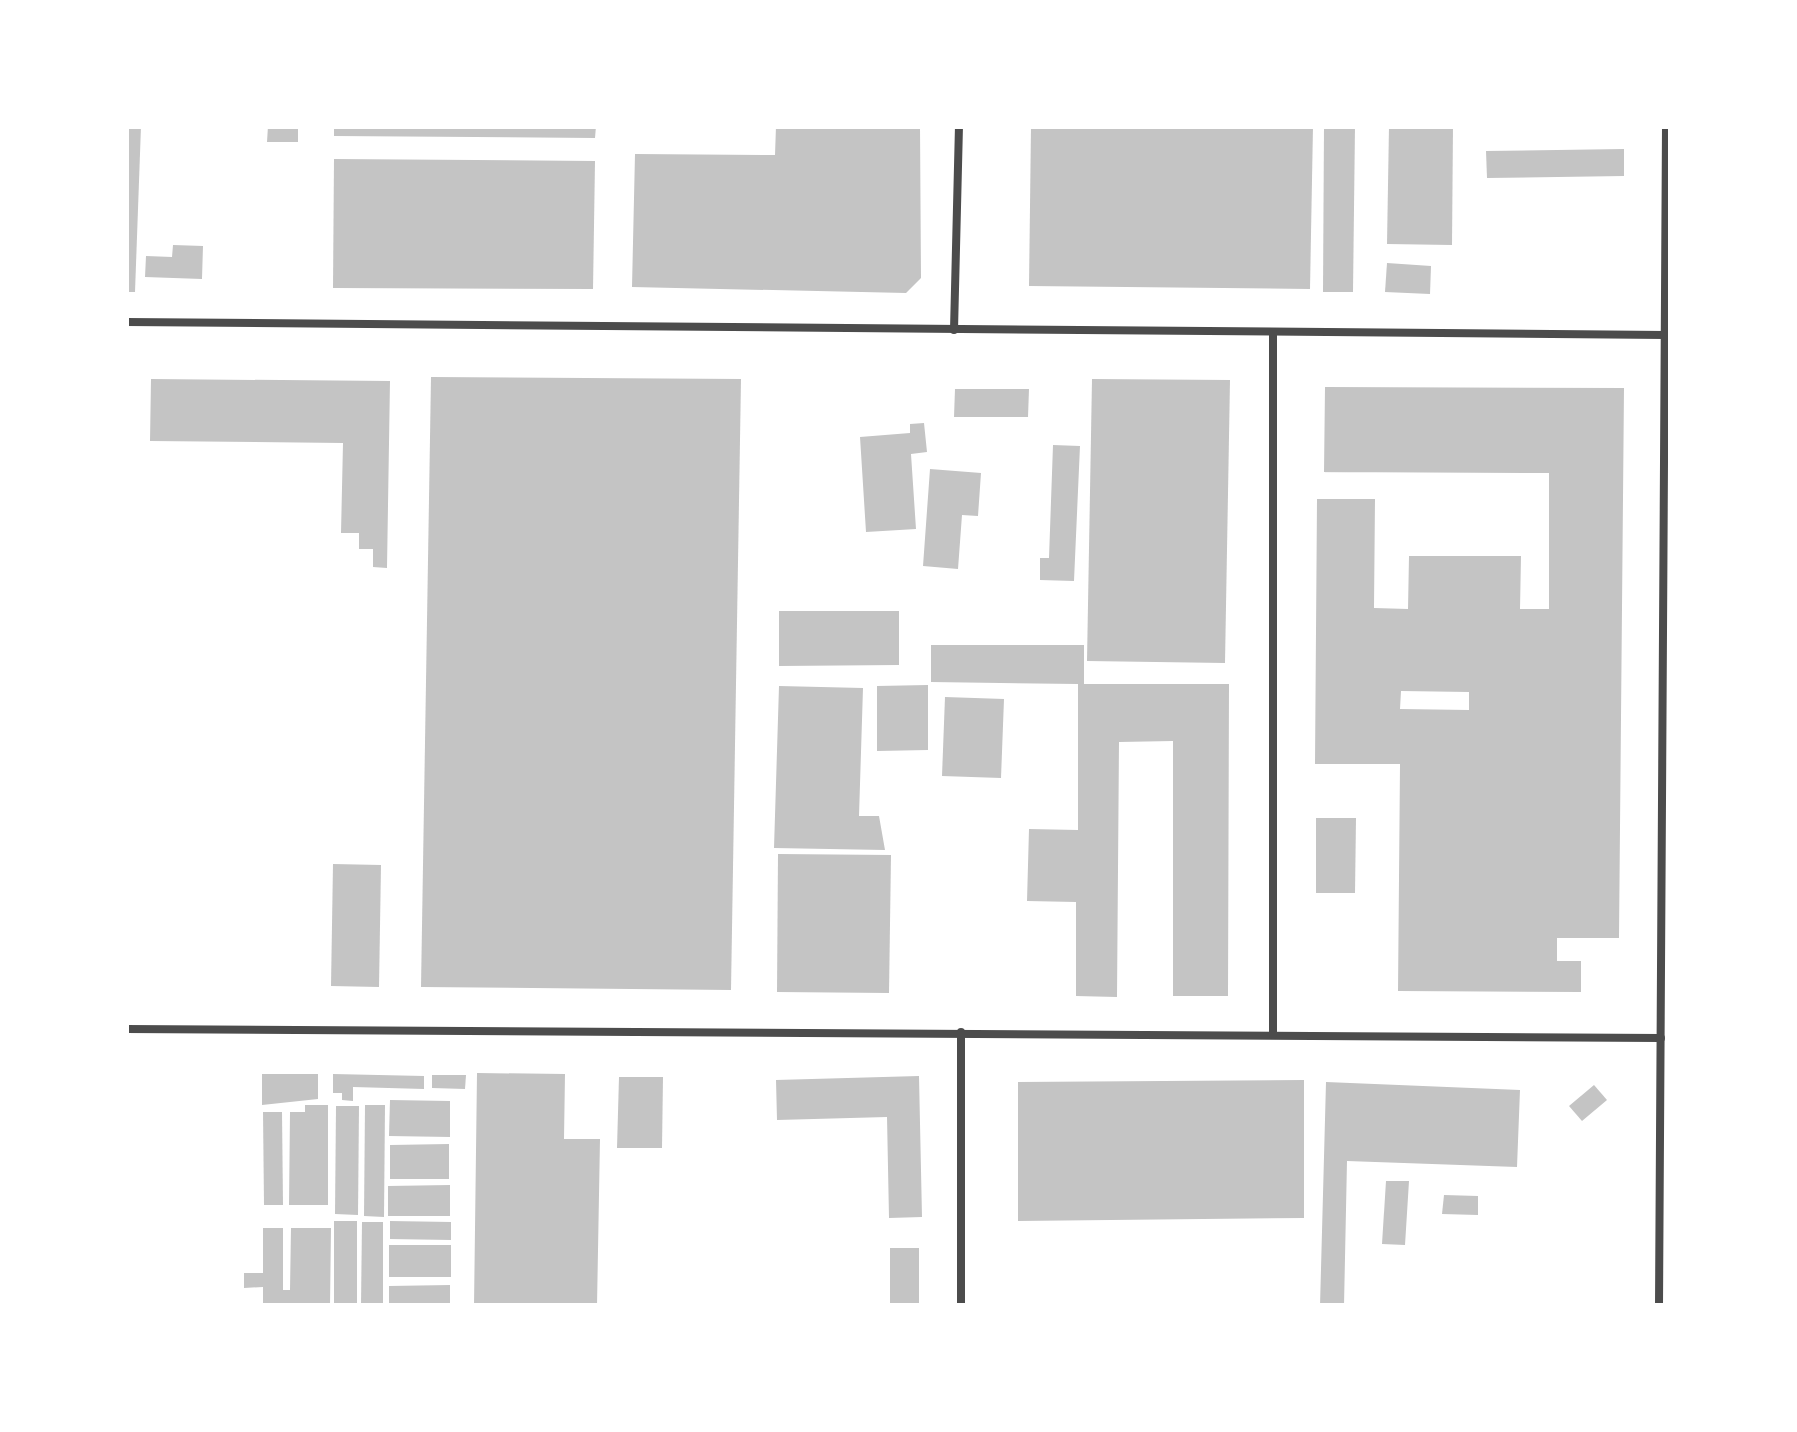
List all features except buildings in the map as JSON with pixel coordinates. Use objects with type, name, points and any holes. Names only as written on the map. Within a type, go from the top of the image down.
[{"type":"lane","points":[[954,330],[959,126]]},
{"type":"lane","points":[[1659,1306],[1667,653],[1666,126]]},
{"type":"lane","points":[[126,322],[1665,335]]},
{"type":"lane","points":[[1273,332],[1273,1035]]},
{"type":"lane","points":[[126,1029],[1661,1038]]},
{"type":"lane","points":[[961,1032],[961,1306]]}]
